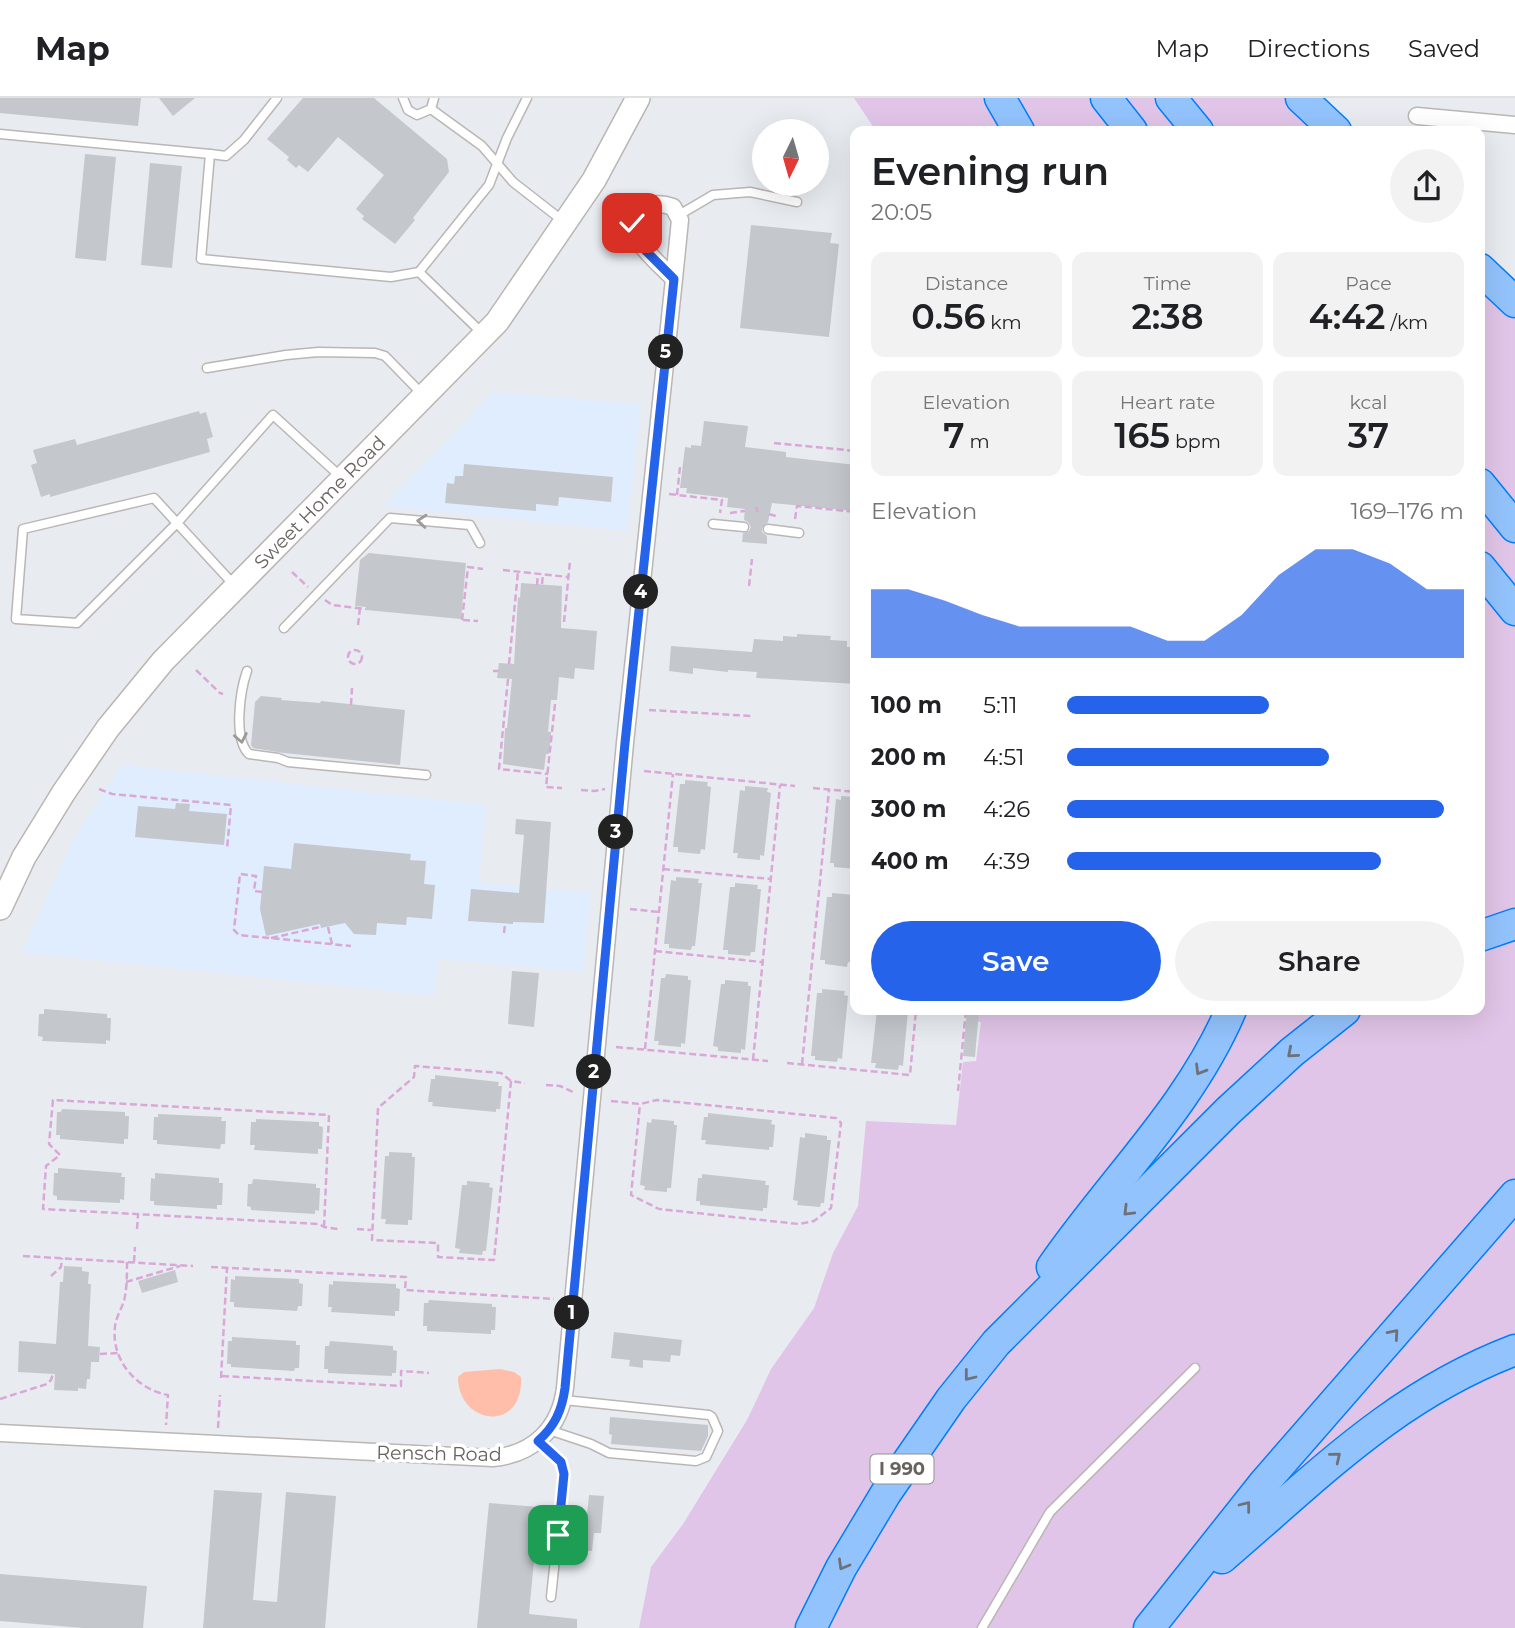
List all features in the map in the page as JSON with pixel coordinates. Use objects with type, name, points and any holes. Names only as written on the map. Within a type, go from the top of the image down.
[{"type":"highway","points":[[1000,98],[1016,126]]},
{"type":"highway","points":[[1106,98],[1128,126]]},
{"type":"highway","points":[[1171,98],[1194,126]]},
{"type":"highway","points":[[1301,98],[1331,126]]},
{"type":"highway","points":[[1485,274],[1515,302]]},
{"type":"highway","points":[[1485,490],[1515,527]]},
{"type":"highway","points":[[1485,573],[1515,610]]},
{"type":"highway","points":[[1485,934],[1515,924]]},
{"type":"highway","points":[[1013,1324],[1068,1245],[1180,1101],[1210,1054],[1229,1015]]},
{"type":"highway","points":[[1013,1324],[1248,1092],[1339,1015]]},
{"type":"highway","points":[[1149,1628],[1264,1483],[1515,1195]]},
{"type":"highway","name":"I 990","points":[[811,1628],[841,1568],[886,1493],[951,1399],[1013,1324]]},
{"type":"highway","points":[[1174,1599],[1308,1480],[1361,1438],[1426,1393],[1515,1350]]},
{"type":"main road","name":"Sweet Home Road","points":[[0,908],[24,857],[108,728],[163,661],[497,323],[594,180],[638,98]]},
{"type":"street","points":[[1417,116],[1515,125]]},
{"type":"street","points":[[544,1436],[560,1412],[564,1400],[626,732],[674,279],[678,215],[673,207],[655,204],[636,213],[632,223],[638,243],[674,279]]},
{"type":"street","name":"Rensch Road","points":[[0,1433],[493,1458],[517,1453],[544,1436]]},
{"type":"lane","points":[[0,134],[226,156],[244,140],[277,98]]},
{"type":"lane","points":[[402,98],[404,105],[412,113],[422,114],[431,109],[435,98]]},
{"type":"lane","points":[[210,154],[201,259],[391,277],[419,272],[489,184],[527,98]]},
{"type":"lane","points":[[431,109],[482,146],[513,182],[566,223]]},
{"type":"lane","points":[[678,215],[713,195],[750,192],[797,202]]},
{"type":"lane","points":[[419,272],[484,335]]},
{"type":"lane","points":[[207,368],[318,352],[375,353],[385,356],[425,397]]},
{"type":"lane","points":[[236,586],[177,523],[154,498],[23,529],[16,619],[77,623],[177,523],[273,415],[343,480]]},
{"type":"lane","points":[[284,628],[390,518],[470,525],[480,543]]},
{"type":"lane","points":[[713,524],[744,527]]},
{"type":"lane","points":[[768,529],[799,533]]},
{"type":"lane","points":[[247,671],[239,730],[241,744],[249,754],[288,762],[426,775]]},
{"type":"lane","points":[[982,1628],[1050,1512],[1195,1368]]},
{"type":"lane","points":[[544,1436],[591,1444],[609,1452],[696,1461],[706,1457],[718,1431],[716,1423],[709,1415],[564,1400]]},
{"type":"lane","points":[[544,1436],[561,1462],[564,1474],[551,1597]]},
{"type":"path","points":[[774,443],[850,450]]},
{"type":"path","points":[[677,495],[680,467],[684,467]]},
{"type":"path","points":[[669,495],[722,500],[720,514],[745,511]]},
{"type":"path","points":[[757,506],[757,512]]},
{"type":"path","points":[[769,513],[795,520],[797,506],[850,511]]},
{"type":"path","points":[[749,586],[752,559]]},
{"type":"path","points":[[564,622],[570,561]]},
{"type":"path","points":[[478,621],[462,619],[468,567],[483,569]]},
{"type":"path","points":[[503,570],[568,577]]},
{"type":"path","points":[[292,572],[311,590]]},
{"type":"path","points":[[509,664],[518,572]]},
{"type":"path","points":[[537,585],[538,574]]},
{"type":"path","points":[[542,584],[543,574]]},
{"type":"path","points":[[322,598],[332,605],[366,608]]},
{"type":"path","points":[[358,625],[360,608]]},
{"type":"path","points":[[356,650],[357,643]]},
{"type":"path","points":[[354,663],[349,660],[349,656],[350,652],[356,650]]},
{"type":"path","points":[[354,663],[361,659],[361,654],[356,650]]},
{"type":"path","points":[[354,663],[354,670]]},
{"type":"path","points":[[196,670],[223,694]]},
{"type":"path","points":[[508,679],[499,769],[548,774]]},
{"type":"path","points":[[351,705],[352,688]]},
{"type":"path","points":[[555,704],[546,787],[562,788]]},
{"type":"path","points":[[649,709],[752,716]]},
{"type":"path","points":[[519,765],[519,771]]},
{"type":"path","points":[[644,771],[795,786]]},
{"type":"path","points":[[645,1049],[673,774]]},
{"type":"path","points":[[753,1060],[780,785]]},
{"type":"path","points":[[813,788],[850,792]]},
{"type":"path","points":[[99,789],[112,794],[230,805],[226,849]]},
{"type":"path","points":[[581,790],[605,789]]},
{"type":"path","points":[[802,1065],[829,790]]},
{"type":"path","points":[[663,869],[771,879]]},
{"type":"path","points":[[261,892],[254,891],[256,876],[240,874],[234,930],[242,936],[351,946]]},
{"type":"path","points":[[630,909],[659,912]]},
{"type":"path","points":[[505,924],[505,933]]},
{"type":"path","points":[[267,939],[320,926]]},
{"type":"path","points":[[328,927],[332,944]]},
{"type":"path","points":[[655,951],[762,962]]},
{"type":"path","points":[[787,1063],[910,1075],[916,1015]]},
{"type":"path","points":[[958,1091],[966,1015]]},
{"type":"path","points":[[617,1047],[768,1061]]},
{"type":"path","points":[[511,1080],[494,1260],[438,1257],[438,1244],[372,1240],[379,1108],[414,1077],[415,1066],[501,1073],[511,1080],[525,1083]]},
{"type":"path","points":[[546,1085],[560,1086],[575,1093]]},
{"type":"path","points":[[324,1227],[329,1115],[53,1100],[49,1144],[60,1155],[46,1166],[43,1209],[319,1224],[324,1227],[338,1228]]},
{"type":"path","points":[[611,1101],[640,1104],[657,1100],[836,1118],[841,1123],[831,1208],[814,1221],[799,1224],[659,1209],[631,1195],[640,1104]]},
{"type":"path","points":[[137,1229],[138,1214]]},
{"type":"path","points":[[357,1229],[372,1230]]},
{"type":"path","points":[[134,1262],[135,1247]]},
{"type":"path","points":[[23,1256],[193,1266]]},
{"type":"path","points":[[51,1276],[61,1267],[62,1258]]},
{"type":"path","points":[[127,1262],[125,1299],[114,1329],[118,1353],[136,1381],[168,1395],[166,1425]]},
{"type":"path","points":[[126,1282],[182,1265]]},
{"type":"path","points":[[211,1267],[406,1277],[405,1290],[554,1299]]},
{"type":"path","points":[[227,1267],[221,1377],[401,1386],[401,1371],[429,1373]]},
{"type":"path","points":[[100,1354],[118,1353]]},
{"type":"path","points":[[0,1399],[47,1384],[53,1374]]},
{"type":"path","points":[[218,1428],[220,1395]]},
{"type":"shaded area","points":[[854,98],[1301,98],[1331,126],[873,126]]},
{"type":"shaded area","points":[[1485,273],[1515,302],[1515,1628],[639,1628],[651,1567],[683,1524],[747,1420],[771,1369],[814,1308],[833,1253],[858,1206],[866,1121],[956,1125],[963,1062],[976,1061],[981,1022],[967,1020],[968,1015],[1485,1015]]},
{"type":"shaded area","points":[[494,392],[641,404],[627,531],[384,506]]},
{"type":"shaded area","points":[[122,765],[486,805],[479,882],[591,893],[583,972],[438,959],[434,996],[22,952],[71,844]]},
{"type":"shaded area","points":[[500,1369],[514,1372],[521,1377],[519,1395],[512,1408],[502,1415],[491,1416],[468,1406],[461,1393],[458,1377],[464,1372]]},
{"type":"building","points":[[0,98],[141,98],[138,126],[0,113]]},
{"type":"building","points":[[159,98],[195,98],[173,116]]},
{"type":"building","points":[[303,98],[374,98],[447,159],[449,172],[395,244],[362,219],[364,216],[356,209],[384,175],[338,137],[308,172],[299,165],[296,168],[287,160],[289,157],[267,139]]},
{"type":"building","points":[[85,154],[116,157],[106,261],[75,258]]},
{"type":"building","points":[[150,163],[182,166],[172,268],[141,265]]},
{"type":"building","points":[[751,225],[832,233],[830,243],[839,244],[829,337],[740,328]]},
{"type":"building","points":[[199,411],[200,414],[206,412],[213,437],[207,439],[210,452],[50,497],[50,494],[41,497],[31,465],[37,463],[33,450],[75,439],[77,445]]},
{"type":"building","points":[[704,421],[748,426],[745,447],[786,452],[786,457],[850,464],[850,511],[772,503],[768,522],[762,528],[762,532],[767,536],[767,544],[742,542],[743,533],[751,527],[744,520],[745,509],[727,507],[728,498],[686,493],[687,488],[680,488],[685,447],[701,446]]},
{"type":"building","points":[[464,464],[613,477],[611,502],[559,497],[558,506],[536,504],[536,511],[445,503],[447,483],[454,484],[455,476],[463,476]]},
{"type":"building","points":[[369,553],[466,563],[461,619],[366,610],[366,607],[355,606],[360,560]]},
{"type":"building","points":[[521,583],[562,586],[561,628],[597,631],[594,670],[575,668],[574,679],[559,677],[557,700],[551,700],[549,754],[546,754],[544,770],[503,764],[512,679],[497,678],[499,663],[514,664]]},
{"type":"building","points":[[797,634],[831,636],[830,640],[847,641],[847,647],[850,647],[850,684],[756,678],[757,672],[693,668],[693,674],[669,671],[671,646],[752,652],[754,639],[783,641],[783,636],[797,637]]},
{"type":"building","points":[[261,696],[405,710],[400,765],[253,748],[251,745],[255,702]]},
{"type":"building","points":[[685,780],[708,782],[707,786],[711,787],[705,850],[701,849],[700,854],[678,852],[678,847],[673,847],[680,784],[685,784]]},
{"type":"building","points":[[745,786],[768,788],[767,792],[771,793],[764,856],[760,855],[760,860],[737,858],[738,853],[733,853],[740,790],[745,791]]},
{"type":"building","points":[[841,796],[850,797],[850,868],[834,867],[834,863],[830,863],[836,799],[841,800]]},
{"type":"building","points":[[176,803],[190,804],[189,811],[227,814],[224,845],[135,837],[138,806],[175,809]]},
{"type":"building","points":[[516,819],[551,822],[544,923],[468,921],[471,889],[519,893],[524,835],[515,834]]},
{"type":"building","points":[[294,843],[411,854],[410,860],[426,861],[424,884],[435,885],[432,919],[407,917],[406,925],[377,923],[376,935],[354,934],[345,923],[321,928],[320,924],[266,936],[260,909],[264,866],[291,869]]},
{"type":"building","points":[[676,877],[699,879],[698,883],[702,883],[695,946],[692,946],[691,950],[669,948],[669,944],[664,944],[671,880],[676,881]]},
{"type":"building","points":[[735,883],[758,885],[757,889],[761,889],[755,952],[751,952],[750,956],[728,954],[728,950],[723,950],[730,887],[735,887]]},
{"type":"building","points":[[832,893],[850,895],[850,963],[847,967],[825,964],[825,960],[820,960],[827,897],[832,897]]},
{"type":"building","points":[[512,971],[539,973],[534,1027],[508,1024]]},
{"type":"building","points":[[666,974],[688,976],[688,980],[691,980],[685,1044],[681,1043],[681,1047],[658,1045],[659,1041],[654,1041],[661,978],[665,978]]},
{"type":"building","points":[[725,980],[748,982],[748,986],[751,986],[745,1050],[741,1049],[741,1053],[718,1051],[718,1047],[713,1046],[721,984],[725,984]]},
{"type":"building","points":[[822,989],[845,991],[844,995],[848,996],[842,1059],[838,1058],[837,1062],[815,1060],[815,1056],[811,1056],[817,993],[822,993]]},
{"type":"building","points":[[44,1009],[107,1014],[107,1018],[111,1018],[110,1041],[106,1040],[106,1044],[42,1041],[43,1037],[38,1036],[39,1014],[44,1014]]},
{"type":"building","points":[[876,1015],[908,1015],[903,1066],[899,1065],[898,1070],[875,1068],[876,1063],[871,1063]]},
{"type":"building","points":[[967,1015],[979,1015],[975,1057],[963,1056]]},
{"type":"building","points":[[435,1075],[499,1082],[498,1086],[502,1086],[500,1109],[496,1109],[496,1112],[432,1106],[433,1102],[428,1102],[431,1079],[435,1079]]},
{"type":"building","points":[[62,1109],[125,1112],[125,1116],[129,1116],[128,1139],[124,1139],[124,1144],[60,1139],[60,1135],[56,1135],[57,1112]]},
{"type":"building","points":[[708,1113],[772,1120],[771,1124],[775,1125],[773,1147],[769,1147],[769,1150],[705,1144],[706,1140],[701,1140],[704,1117],[708,1117]]},
{"type":"building","points":[[158,1114],[222,1117],[221,1121],[226,1121],[225,1144],[221,1144],[220,1149],[157,1144],[157,1140],[153,1140],[154,1117],[158,1117]]},
{"type":"building","points":[[256,1119],[319,1122],[319,1126],[323,1127],[322,1149],[318,1149],[318,1154],[254,1150],[255,1145],[250,1145],[251,1122],[256,1122]]},
{"type":"building","points":[[652,1119],[674,1121],[674,1125],[677,1125],[671,1188],[667,1188],[667,1192],[644,1190],[645,1186],[640,1185],[647,1122],[651,1123]]},
{"type":"building","points":[[805,1133],[827,1136],[827,1140],[831,1140],[824,1203],[821,1203],[820,1207],[797,1205],[798,1201],[793,1200],[800,1137],[805,1138]]},
{"type":"building","points":[[389,1152],[412,1153],[412,1157],[415,1157],[412,1220],[408,1220],[408,1225],[385,1224],[386,1219],[381,1219],[385,1156],[389,1156]]},
{"type":"building","points":[[58,1168],[122,1173],[121,1177],[125,1177],[124,1200],[120,1199],[120,1203],[57,1200],[57,1196],[53,1195],[54,1173],[58,1173]]},
{"type":"building","points":[[155,1173],[219,1178],[219,1183],[223,1183],[222,1205],[217,1205],[217,1209],[154,1205],[154,1201],[150,1201],[151,1178],[155,1179]]},
{"type":"building","points":[[702,1174],[766,1181],[765,1185],[769,1185],[767,1208],[763,1208],[763,1211],[700,1205],[700,1201],[696,1201],[698,1178],[702,1178]]},
{"type":"building","points":[[253,1179],[316,1184],[316,1188],[320,1188],[319,1211],[315,1210],[315,1214],[251,1210],[251,1207],[247,1206],[248,1184],[252,1184]]},
{"type":"building","points":[[467,1181],[490,1183],[489,1187],[493,1188],[486,1251],[483,1251],[482,1255],[459,1253],[460,1249],[455,1248],[462,1185],[467,1185]]},
{"type":"building","points":[[64,1266],[82,1267],[82,1271],[89,1272],[88,1284],[91,1284],[88,1346],[100,1347],[99,1362],[91,1362],[90,1379],[87,1379],[86,1389],[78,1388],[78,1391],[54,1390],[55,1374],[18,1372],[19,1341],[56,1344],[60,1282],[63,1282]]},
{"type":"building","points":[[175,1270],[178,1282],[142,1293],[138,1281]]},
{"type":"building","points":[[235,1276],[299,1279],[299,1283],[303,1284],[302,1306],[298,1306],[297,1311],[234,1307],[234,1302],[230,1302],[231,1279],[235,1280]]},
{"type":"building","points":[[333,1281],[396,1284],[396,1288],[400,1289],[399,1311],[395,1311],[395,1316],[331,1312],[332,1307],[328,1307],[329,1284],[333,1285]]},
{"type":"building","points":[[429,1300],[492,1304],[492,1307],[496,1307],[495,1330],[491,1330],[491,1334],[427,1331],[427,1326],[423,1326],[424,1303]]},
{"type":"building","points":[[614,1332],[682,1340],[680,1356],[671,1355],[670,1362],[643,1360],[643,1368],[629,1366],[630,1360],[611,1358]]},
{"type":"building","points":[[232,1337],[296,1341],[296,1345],[300,1345],[299,1368],[294,1371],[231,1367],[231,1364],[227,1364],[228,1341],[232,1341]]},
{"type":"building","points":[[330,1341],[393,1346],[393,1350],[397,1351],[396,1373],[392,1373],[392,1376],[328,1373],[328,1369],[324,1369],[325,1346],[329,1346]]},
{"type":"building","points":[[610,1417],[708,1425],[708,1436],[701,1451],[611,1444]]},
{"type":"building","points":[[214,1490],[262,1493],[253,1600],[277,1602],[286,1492],[336,1496],[325,1628],[203,1628]]},
{"type":"building","points":[[589,1495],[604,1496],[601,1533],[594,1533],[592,1551],[577,1550],[579,1531],[573,1531],[574,1513],[587,1514]]},
{"type":"building","points":[[489,1503],[539,1507],[529,1614],[577,1619],[577,1628],[477,1628]]},
{"type":"building","points":[[0,1574],[147,1586],[143,1628],[83,1628],[0,1621]]},
{"type":"route","points":[[558,1535],[564,1474],[561,1462],[538,1441],[555,1423],[564,1400],[625,743],[674,279],[638,243],[632,223]]}]
